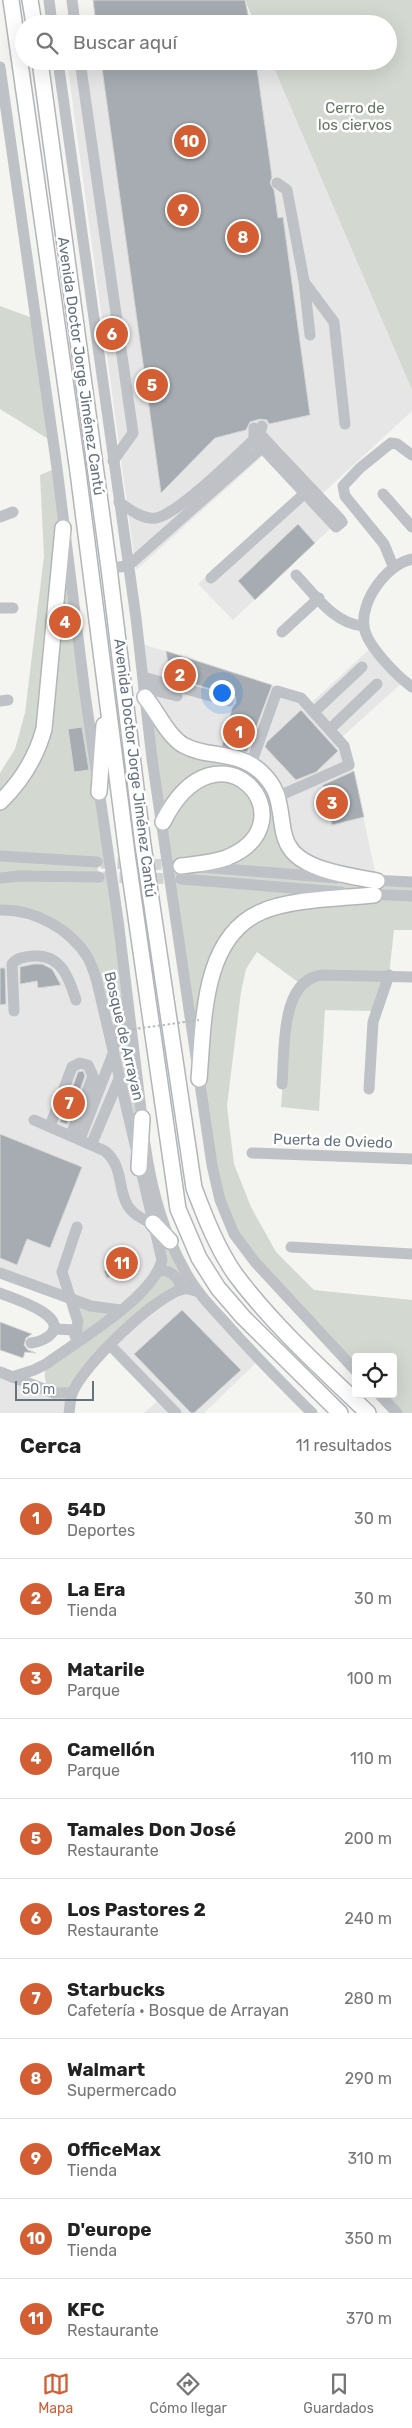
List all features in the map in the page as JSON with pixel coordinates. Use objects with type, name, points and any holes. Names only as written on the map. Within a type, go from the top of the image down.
[{"type":"main road","name":"Avenida Doctor Jorge Jiménez Cantú","points":[[11,0],[15,28]]},
{"type":"main road","points":[[30,0],[32,15]]},
{"type":"main road","name":"Avenida Doctor Jorge Jiménez Cantú","points":[[21,70],[78,472],[133,899],[178,1209],[199,1258],[218,1288],[243,1317],[340,1413]]},
{"type":"main road","name":"Avenida Doctor Jorge Jiménez Cantú","points":[[41,70],[109,568],[143,845],[194,1188],[211,1233],[235,1274],[280,1326],[368,1413]]},
{"type":"main road","points":[[0,802],[24,776],[36,752],[44,729],[63,528]]},
{"type":"main road","points":[[144,687],[173,736],[185,746],[233,756],[250,764],[262,773],[279,796],[286,841],[294,854],[309,864],[376,888]]},
{"type":"main road","points":[[99,792],[106,694]]},
{"type":"main road","points":[[163,822],[181,793],[207,775],[220,773],[237,776],[251,787],[260,801],[262,820],[260,828],[242,850],[213,862],[180,870]]},
{"type":"main road","points":[[199,1079],[205,1014],[213,974],[223,947],[235,928],[268,909],[376,888]]},
{"type":"main road","points":[[139,1168],[142,1118]]},
{"type":"main road","points":[[152,1223],[170,1242]]},
{"type":"main road","points":[[314,1387],[323,1413]]},
{"type":"street","points":[[49,0],[51,15]]},
{"type":"street","points":[[72,0],[74,15]]},
{"type":"street","points":[[0,67],[57,468],[63,528],[127,991],[149,1172],[170,1242],[198,1292],[259,1360],[312,1413]]},
{"type":"street","name":"Avenida Doctor Jorge Jiménez Cantú","points":[[59,70],[144,687],[214,1174],[220,1200],[234,1234],[255,1262],[352,1367]]},
{"type":"street","points":[[81,70],[134,433],[113,461]]},
{"type":"street","points":[[277,183],[287,190],[304,281],[310,335]]},
{"type":"street","points":[[304,281],[334,322],[346,424]]},
{"type":"street","points":[[109,568],[128,566],[260,436]]},
{"type":"street","points":[[260,436],[342,522],[336,527],[304,494],[260,436]]},
{"type":"street","points":[[119,502],[145,518],[166,515],[191,496],[260,436]]},
{"type":"street","points":[[393,566],[384,544],[345,496],[343,486],[386,445],[391,443],[397,444],[412,455]]},
{"type":"street","points":[[211,578],[304,494]]},
{"type":"street","points":[[383,494],[412,527]]},
{"type":"street","points":[[0,517],[13,512]]},
{"type":"street","points":[[412,559],[393,566],[372,593],[364,626],[373,646],[412,687]]},
{"type":"street","points":[[296,574],[341,620],[353,626],[364,626]]},
{"type":"street","points":[[282,632],[318,598]]},
{"type":"street","points":[[0,608],[13,608]]},
{"type":"street","points":[[314,712],[362,667]]},
{"type":"street","points":[[330,730],[378,684]]},
{"type":"street","points":[[144,687],[177,696]]},
{"type":"street","points":[[144,687],[229,701]]},
{"type":"street","points":[[250,764],[277,691],[301,698],[344,746],[349,766],[279,796]]},
{"type":"street","points":[[0,856],[97,862]]},
{"type":"street","points":[[180,870],[376,888],[412,896]]},
{"type":"street","points":[[0,878],[20,876],[99,877]]},
{"type":"street","points":[[376,888],[412,882]]},
{"type":"street","name":"Bosque de Arrayan","points":[[0,910],[26,913],[47,921],[76,943],[83,952],[96,978],[161,1256],[159,1270]]},
{"type":"street","points":[[14,1011],[12,964],[16,959],[23,957],[52,958],[61,965],[70,982],[76,1000]]},
{"type":"street","points":[[369,1089],[373,1022],[389,975]]},
{"type":"street","points":[[282,1084],[289,1006],[302,985],[316,976],[389,975],[412,977]]},
{"type":"street","points":[[82,1140],[113,1054],[127,991]]},
{"type":"street","points":[[50,1126],[72,1067],[80,1062],[88,1065],[93,1076],[82,1140]]},
{"type":"street","points":[[82,1140],[117,1073]]},
{"type":"street","points":[[34,1120],[105,1151],[115,1161],[123,1200],[137,1216],[152,1223]]},
{"type":"street","name":"Puerta de Oviedo","points":[[252,1153],[412,1159]]},
{"type":"street","points":[[54,1329],[76,1333],[78,1322],[62,1272],[77,1227]]},
{"type":"street","points":[[291,1247],[412,1254]]},
{"type":"street","points":[[12,1377],[46,1364],[142,1293],[159,1270],[175,1276],[181,1290]]},
{"type":"street","points":[[0,1273],[91,1306],[120,1310]]},
{"type":"street","points":[[69,1413],[72,1393],[90,1365],[110,1345],[151,1308],[181,1290],[198,1292]]},
{"type":"street","points":[[0,1294],[39,1310],[52,1320],[54,1329]]},
{"type":"street","points":[[31,1343],[44,1339],[54,1329]]},
{"type":"street","points":[[110,1345],[176,1413]]},
{"type":"street","points":[[46,1364],[43,1375],[46,1386],[54,1393]]},
{"type":"street","points":[[0,1372],[54,1393],[72,1393]]},
{"type":"street","points":[[383,1398],[397,1413]]},
{"type":"path","points":[[128,1030],[199,1020]]},
{"type":"shaded area","points":[[68,70],[275,70],[412,390],[412,411],[321,495],[277,443],[136,570]]},
{"type":"shaded area","points":[[301,490],[334,525],[233,620],[198,584]]},
{"type":"shaded area","points":[[139,643],[272,685],[305,697],[310,704],[373,646],[404,681],[341,738],[348,746],[377,881],[309,864],[193,749],[155,709]]},
{"type":"shaded area","points":[[0,910],[47,921],[88,959],[162,1260],[120,1310],[0,1273]]},
{"type":"shaded area","points":[[191,1289],[259,1360],[204,1413],[144,1413],[161,1398],[110,1345],[151,1308]]},
{"type":"shaded area","points":[[0,1372],[72,1393],[69,1413],[0,1413]]},
{"type":"green space","name":"Cerro de los ciervos","points":[[245,0],[412,0],[412,390],[275,70],[397,70],[397,15],[251,15]]},
{"type":"green space","points":[[0,306],[35,319],[53,442],[0,409]]},
{"type":"green space","points":[[57,468],[109,863],[97,863],[99,877],[112,879],[149,1172],[191,1289],[151,1308],[72,1393],[47,1386],[45,1378],[45,1370],[52,1358],[75,1336],[70,1299],[121,1310],[159,1271],[91,966],[47,921],[0,910],[0,773],[15,749],[25,713],[44,556],[40,475]]},
{"type":"green space","points":[[145,697],[173,736],[262,773],[282,823],[302,859],[412,882],[412,930],[394,930],[389,975],[375,1011],[325,1010],[319,1111],[281,1107],[289,1006],[302,985],[257,952],[246,969],[241,992],[227,1106],[234,1164],[251,1207],[276,1252],[314,1290],[412,1300],[412,1413],[397,1413],[383,1398],[397,1398],[397,1353],[352,1353],[352,1367],[255,1262],[220,1200],[171,891],[181,879],[176,865],[167,858]]},
{"type":"building","points":[[93,0],[245,0],[248,15],[95,15]]},
{"type":"building","points":[[102,70],[257,70],[272,177],[270,183],[274,190],[278,218],[283,217],[310,415],[269,424],[267,420],[260,419],[250,422],[246,430],[215,438],[161,493]]},
{"type":"building","points":[[298,524],[315,543],[255,600],[238,581]]},
{"type":"building","points":[[166,651],[272,685],[247,752],[222,746],[232,708],[236,703],[235,696],[170,677]]},
{"type":"building","points":[[301,710],[338,751],[316,772],[296,780],[265,747],[267,742]]},
{"type":"building","points":[[82,727],[89,770],[74,772],[68,729]]},
{"type":"building","points":[[354,771],[364,817],[332,825],[323,785]]},
{"type":"building","points":[[42,964],[52,969],[61,985],[38,988],[37,981],[20,984],[20,967]]},
{"type":"building","points":[[0,968],[5,968],[6,1004],[0,1005]]},
{"type":"building","points":[[83,1071],[85,1076],[67,1124],[60,1122],[78,1072]]},
{"type":"building","points":[[0,1134],[82,1167],[50,1248],[27,1239],[17,1265],[0,1258]]},
{"type":"building","points":[[131,1249],[136,1260],[124,1265],[126,1270],[107,1278],[104,1271],[115,1266],[112,1258]]},
{"type":"building","points":[[182,1310],[241,1370],[194,1413],[191,1413],[134,1354]]},
{"type":"building","points":[[0,1322],[32,1334],[26,1338],[24,1345],[28,1350],[36,1353],[25,1352],[23,1358],[0,1350]]},
{"type":"tunnel","points":[[101,863],[177,865]]},
{"type":"tunnel","points":[[103,877],[180,879]]},
{"type":"place","name":"D'europe","points":[[190,141]]},
{"type":"place","name":"OfficeMax","points":[[183,210]]},
{"type":"place","name":"Walmart","points":[[243,237]]},
{"type":"place","name":"Los Pastores 2","points":[[112,334]]},
{"type":"place","name":"Tamales Don José","points":[[152,385]]},
{"type":"place","name":"Camellón","points":[[65,622]]},
{"type":"place","name":"La Era","points":[[180,675]]},
{"type":"place","name":"54D","points":[[239,732]]},
{"type":"place","name":"Matarile","points":[[332,803]]},
{"type":"place","name":"Starbucks","points":[[69,1103]]},
{"type":"place","name":"KFC","points":[[122,1263]]}]
